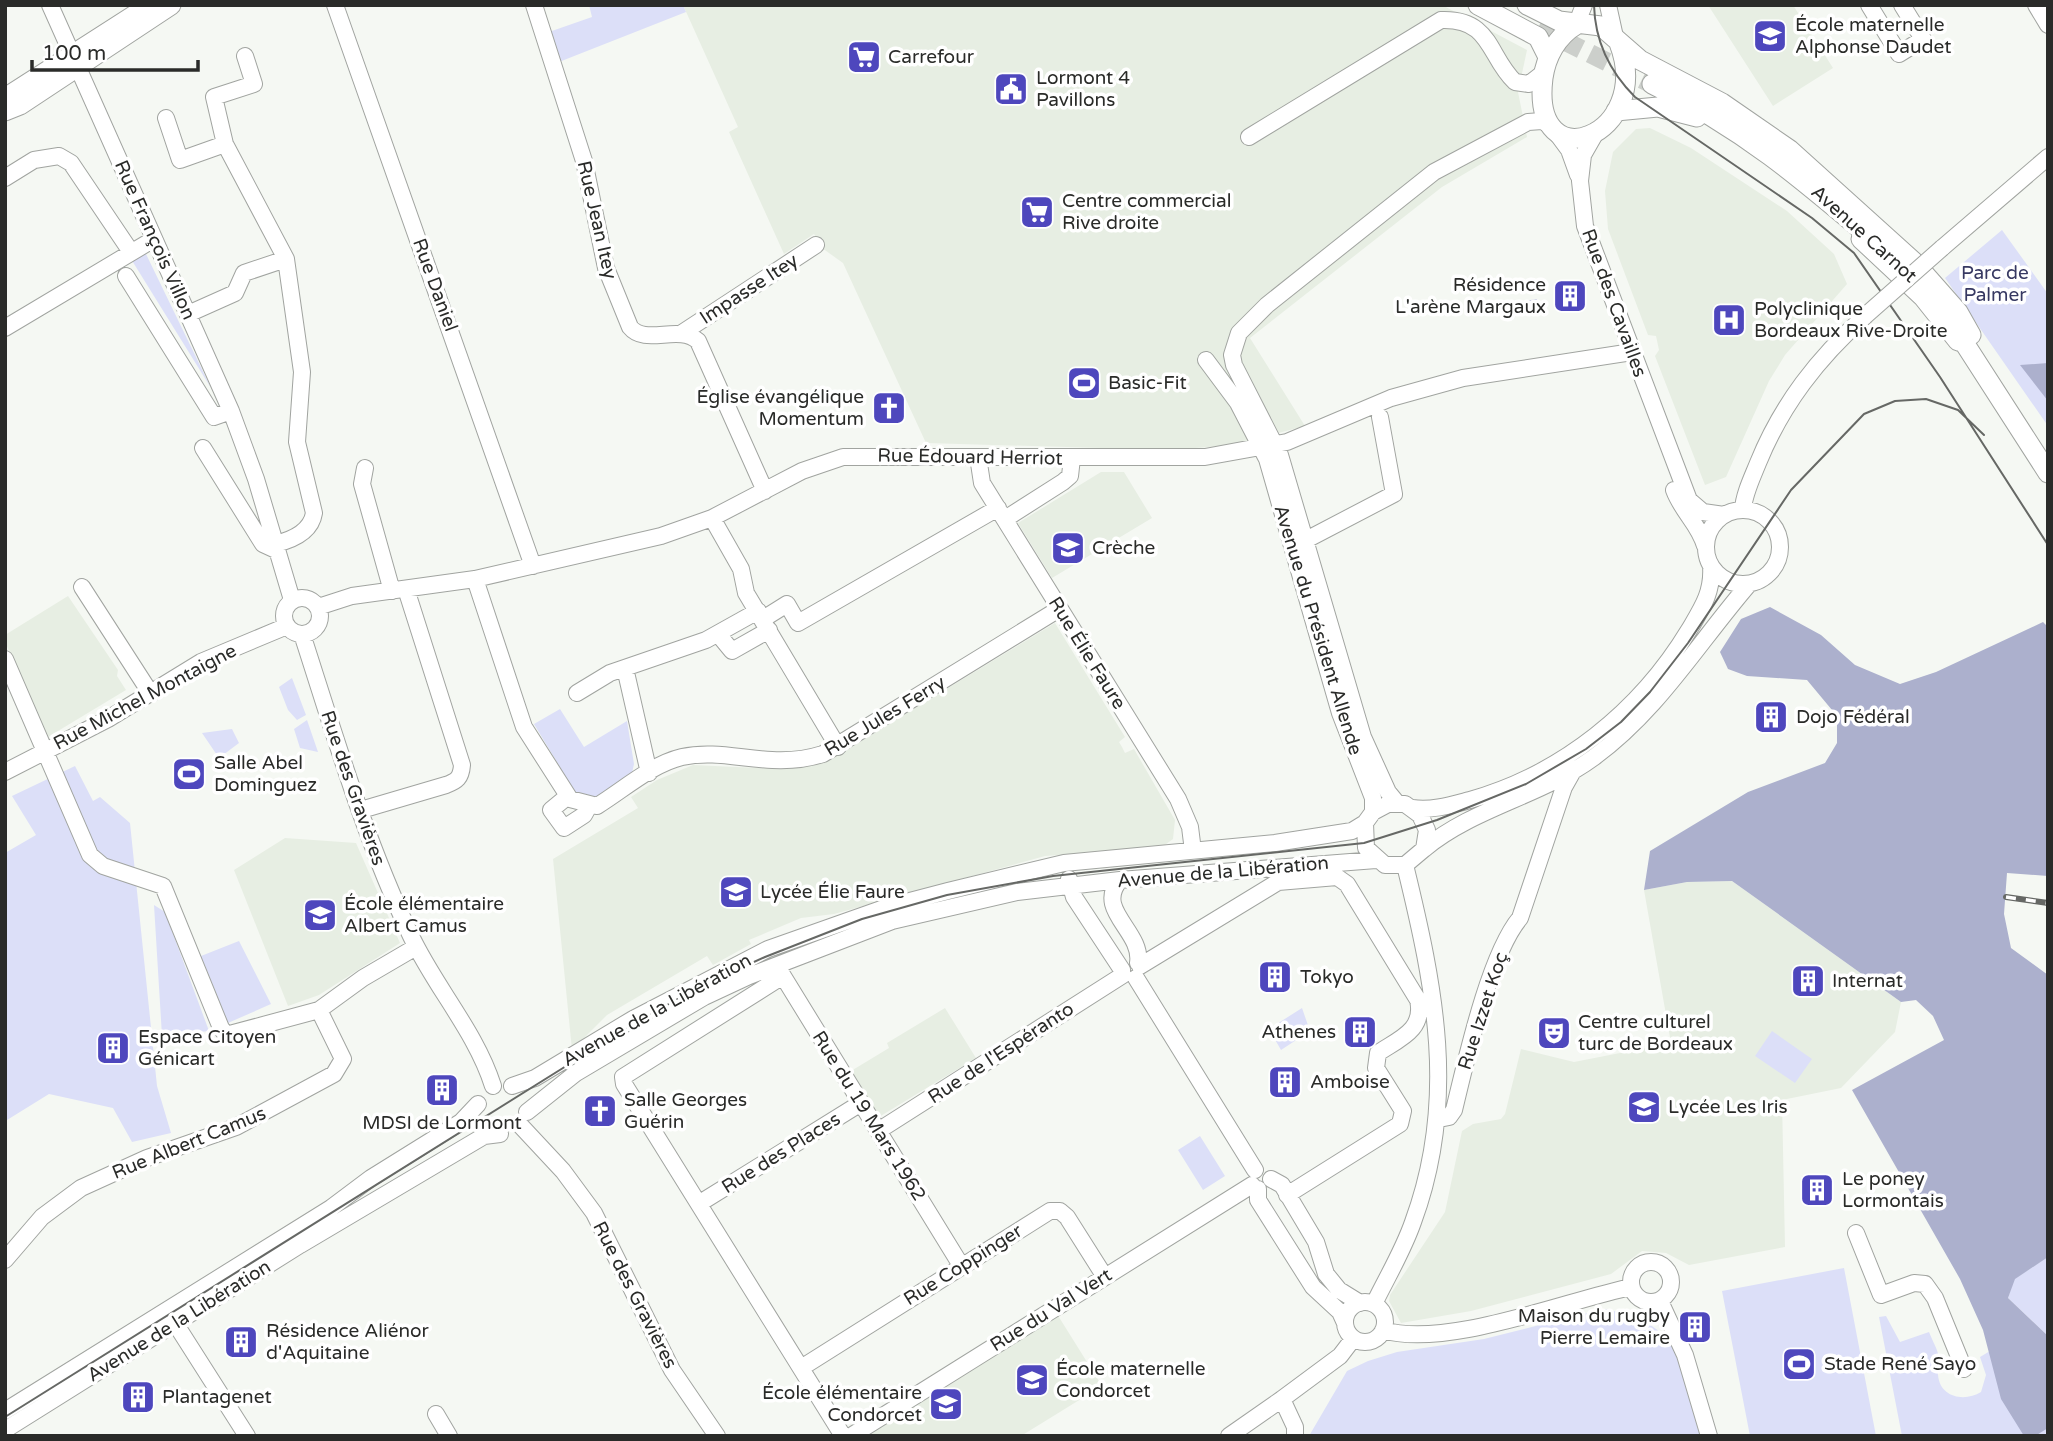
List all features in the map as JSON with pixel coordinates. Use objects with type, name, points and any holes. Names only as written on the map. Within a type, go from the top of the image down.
[{"type":"main road","points":[[6,106],[74,61],[150,5]]},
{"type":"main road","points":[[74,61],[171,5]]},
{"type":"main road","points":[[1478,5],[1538,37],[1546,65],[1543,106],[1553,128],[1572,139],[1585,139],[1595,134],[1616,111],[1626,67],[1617,39]]},
{"type":"main road","points":[[1494,5],[1540,25],[1511,5]]},
{"type":"main road","points":[[1527,5],[1559,21],[1576,25],[1595,24],[1648,65],[1722,103],[1790,150],[1913,261],[1958,312],[1971,335]]},
{"type":"main road","points":[[1546,65],[1563,35],[1576,25]]},
{"type":"main road","name":"Avenue Carnot","points":[[2048,454],[1971,335],[1910,264],[1786,156],[1718,110],[1653,80],[1748,137],[1816,190],[1904,269],[1949,319],[2048,473]]},
{"type":"main road","points":[[1616,111],[1647,107],[1681,111],[1712,123],[1744,142],[1811,195],[1900,273],[1944,324],[1995,393]]},
{"type":"street","name":"Rue François Villon","points":[[50,5],[232,411],[292,600]]},
{"type":"street","name":"Rue Daniel","points":[[335,5],[533,566]]},
{"type":"street","name":"Rue Jean Itey","points":[[534,5],[584,160],[606,268],[626,317],[635,332],[682,333]]},
{"type":"street","points":[[1576,25],[1584,5]]},
{"type":"street","points":[[1608,5],[1617,39]]},
{"type":"street","points":[[1869,5],[1899,54],[1923,39],[1902,5]]},
{"type":"street","points":[[2036,5],[2048,24]]},
{"type":"street","points":[[1249,137],[1441,20],[1463,23],[1481,34],[1515,82],[1529,84],[1546,65]]},
{"type":"street","points":[[245,56],[254,84],[214,97],[225,144],[286,259],[302,372],[296,442],[314,513],[313,522],[305,530],[276,547]]},
{"type":"street","points":[[166,118],[180,160],[225,144]]},
{"type":"street","points":[[1269,445],[1234,365],[1234,343],[1247,323],[1434,172],[1528,122],[1542,121],[1553,128]]},
{"type":"street","name":"Rue des Cavailles","points":[[1553,128],[1569,150],[1580,181],[1588,238],[1658,423],[1693,506],[1707,514],[1724,515]]},
{"type":"street","name":"Rue des Cavailles","points":[[1580,181],[1584,150],[1595,134]]},
{"type":"street","points":[[5,178],[34,160],[59,156],[71,163],[131,252]]},
{"type":"street","points":[[1743,509],[1768,437],[1785,406],[1811,370],[1866,316],[2048,157]]},
{"type":"street","points":[[5,328],[155,239]]},
{"type":"street","name":"Impasse Itey","points":[[682,333],[816,245]]},
{"type":"street","points":[[188,314],[235,293],[244,273],[286,259]]},
{"type":"street","name":"Rue François Villon","points":[[126,276],[214,417],[232,411]]},
{"type":"street","points":[[682,333],[692,336],[702,346],[765,491]]},
{"type":"street","name":"Rue Édouard Herriot","points":[[318,607],[344,598],[475,579],[649,539],[712,518],[816,465],[843,457],[1194,458],[1269,445],[1343,420],[1391,398],[1464,378],[1632,352]]},
{"type":"street","points":[[1206,360],[1269,445]]},
{"type":"street","points":[[1306,540],[1394,494],[1380,417]]},
{"type":"street","name":"Rue des Cavailles","points":[[1658,423],[1662,450],[1679,503],[1702,533],[1705,546]]},
{"type":"street","name":"Avenue du Président Allende","points":[[1269,445],[1306,540],[1363,737],[1388,792],[1405,805]]},
{"type":"street","name":"Avenue du Président Allende","points":[[1269,445],[1340,713],[1373,798],[1369,818]]},
{"type":"street","name":"Rue François Villon","points":[[203,448],[263,544],[276,547]]},
{"type":"street","name":"Rue Élie Faure","points":[[978,457],[982,483],[1178,799],[1189,827],[1193,851]]},
{"type":"street","points":[[766,625],[798,623],[854,588],[1063,482],[1070,476],[1072,458]]},
{"type":"street","points":[[361,810],[446,785],[461,775],[461,765],[362,484],[365,468]]},
{"type":"street","points":[[1743,509],[1757,513],[1770,522],[1780,548],[1771,572],[1749,584],[1643,715],[1612,743],[1573,771],[1531,794],[1457,828],[1405,865],[1385,865],[1376,860],[1364,843],[1369,818],[1388,804],[1447,806],[1501,789],[1565,758],[1602,731],[1646,689],[1683,640],[1711,590],[1711,566],[1705,546],[1714,523],[1724,515],[1743,509]]},
{"type":"street","points":[[712,518],[741,569],[746,593],[838,747]]},
{"type":"street","points":[[1711,566],[1730,582],[1749,584]]},
{"type":"street","points":[[475,579],[524,727],[568,796],[589,806]]},
{"type":"street","points":[[82,587],[151,694]]},
{"type":"street","points":[[310,599],[318,607],[318,625],[302,634],[287,626],[284,612],[292,600],[310,599]]},
{"type":"street","points":[[577,693],[625,668],[712,637],[732,651],[766,625],[787,604],[798,623]]},
{"type":"street","name":"Rue Jules Ferry","points":[[568,796],[551,810],[564,828],[584,815],[589,806],[597,806],[649,773],[682,757],[709,756],[781,763],[802,761],[838,747],[1059,609]]},
{"type":"street","name":"Rue Michel Montaigne","points":[[5,772],[151,694],[201,662],[287,626]]},
{"type":"street","name":"Rue des Gravières","points":[[302,634],[384,877],[416,947],[480,1056],[493,1086]]},
{"type":"street","points":[[6,666],[90,855],[103,866],[163,886],[220,1028],[226,1035],[319,1010],[363,978],[416,947]]},
{"type":"street","points":[[625,668],[649,773]]},
{"type":"street","name":"Rue Izzet Koç","points":[[1439,1119],[1448,1117],[1454,1110],[1467,1055],[1500,952],[1510,930],[1520,918],[1573,771]]},
{"type":"street","points":[[1531,794],[1548,802],[1556,817]]},
{"type":"street","points":[[1405,805],[1420,815],[1427,830],[1424,849]]},
{"type":"street","name":"Avenue de la Libération","points":[[512,1086],[535,1078],[696,984],[788,939],[911,900],[1051,865],[1314,838],[1352,831],[1369,818]]},
{"type":"street","name":"Avenue de la Libération","points":[[524,1119],[576,1073],[704,997],[780,971],[892,921],[997,895],[1120,880],[1376,860]]},
{"type":"street","points":[[1086,861],[1072,870],[1070,887],[1085,914],[1132,970],[1259,1181],[1258,1200],[1312,1287],[1340,1312],[1353,1339]]},
{"type":"street","points":[[1345,1323],[1347,1312],[1367,1303],[1413,1224],[1432,1161],[1439,1119],[1440,1059],[1434,1008],[1425,952],[1405,865]]},
{"type":"street","name":"Rue de l'Espéranto","points":[[878,1131],[1255,893],[1278,882],[1337,877],[1347,884],[1418,1000],[1421,1010],[1414,1029],[1378,1053],[1374,1060],[1376,1068],[1403,1111],[1404,1119],[1287,1195]]},
{"type":"street","points":[[1120,880],[1112,891],[1111,903],[1138,947],[1132,970]]},
{"type":"street","points":[[1085,914],[1102,902],[1111,903]]},
{"type":"street","points":[[780,971],[623,1077],[624,1084],[843,1436]]},
{"type":"street","name":"Rue du 19 Mars 1962","points":[[780,971],[962,1267]]},
{"type":"street","name":"Rue Albert Camus","points":[[5,1260],[42,1217],[81,1188],[147,1158],[236,1128],[334,1074],[343,1059],[319,1010]]},
{"type":"street","points":[[493,1086],[512,1086],[522,1094],[524,1119],[515,1131],[500,1134],[482,1123],[478,1104],[486,1091],[493,1086]]},
{"type":"street","name":"Rue des Places","points":[[700,1203],[861,1103]]},
{"type":"street","name":"Avenue de la Libération","points":[[5,1411],[331,1208],[371,1178],[461,1122],[478,1104]]},
{"type":"street","name":"Rue des Gravières","points":[[524,1119],[594,1213],[672,1370],[717,1436]]},
{"type":"street","name":"Avenue de la Libération","points":[[9,1431],[176,1323],[484,1136],[500,1134]]},
{"type":"street","points":[[1259,1181],[1277,1180],[1316,1242],[1326,1274],[1339,1290],[1367,1303],[1384,1318],[1383,1330],[1370,1341],[1353,1339]]},
{"type":"street","name":"Rue du Val Vert","points":[[851,1436],[1259,1181]]},
{"type":"street","name":"Rue Coppinger","points":[[801,1368],[1050,1211],[1060,1211],[1105,1277]]},
{"type":"street","points":[[1856,1233],[1881,1295],[1914,1283],[1925,1284],[1935,1298],[1964,1369]]},
{"type":"street","points":[[1645,1263],[1656,1263],[1666,1269],[1671,1279],[1669,1292],[1660,1301],[1642,1301],[1631,1287],[1635,1269],[1645,1263]]},
{"type":"street","points":[[1383,1330],[1404,1336],[1425,1335],[1529,1314],[1631,1287]]},
{"type":"street","points":[[1660,1301],[1685,1355],[1709,1436]]},
{"type":"street","points":[[176,1323],[247,1436]]},
{"type":"street","points":[[1229,1436],[1333,1361],[1353,1339]]},
{"type":"street","points":[[1282,1399],[1295,1427],[1295,1436]]},
{"type":"street","points":[[436,1414],[449,1436]]},
{"type":"shaded area","points":[[683,5],[1442,5],[1527,50],[1518,92],[1527,137],[1442,187],[1250,338],[1305,426],[1234,445],[1170,450],[926,443],[843,263],[822,248],[814,234],[784,254],[729,132],[738,127]]},
{"type":"shaded area","name":"École maternelle Alphonse Daudet","points":[[1708,5],[1793,5],[1833,68],[1773,106]]},
{"type":"shaded area","name":"Polyclinique Bordeaux Rive-Droite","points":[[1650,128],[1691,148],[1787,211],[1834,254],[1847,284],[1785,355],[1769,381],[1726,477],[1705,485],[1655,356],[1659,350],[1656,336],[1648,335],[1608,229],[1605,191],[1613,152],[1636,129]]},
{"type":"shaded area","points":[[1537,299],[1539,309],[1517,313],[1515,303]]},
{"type":"shaded area","points":[[2048,363],[2048,401],[2020,365]]},
{"type":"shaded area","name":"Crèche","points":[[1101,472],[1124,472],[1152,518],[1052,578],[1018,523]]},
{"type":"shaded area","points":[[68,596],[118,670],[117,676],[126,690],[48,737],[5,642],[5,635]]},
{"type":"shaded area","points":[[1770,607],[1821,635],[1855,665],[1900,684],[1936,672],[2043,622],[2048,627],[2048,876],[2007,873],[2004,914],[2011,948],[2048,975],[2048,1257],[2015,1279],[2008,1298],[2048,1336],[2048,1428],[2035,1436],[2024,1436],[2001,1399],[1983,1330],[1960,1279],[1852,1090],[1944,1040],[1933,1016],[1916,1000],[1901,1002],[1732,881],[1687,882],[1644,890],[1650,851],[1748,792],[1825,763],[1837,743],[1837,716],[1807,680],[1747,676],[1728,669],[1720,652],[1741,619]]},
{"type":"shaded area","name":"Lycée Élie Faure","points":[[1055,623],[1125,737],[1119,742],[1125,753],[1134,749],[1175,820],[1173,839],[1162,847],[1045,856],[834,914],[801,918],[749,940],[751,944],[713,965],[707,956],[607,1015],[572,1050],[553,859],[638,808],[631,797],[657,780],[693,765],[782,769],[808,766],[833,758]]},
{"type":"shaded area","name":"École élémentaire Albert Camus","points":[[285,838],[356,843],[400,943],[319,995],[288,1006],[234,870]]},
{"type":"shaded area","name":"Lycée Les Iris","points":[[1732,881],[1901,1002],[1895,1032],[1841,1088],[1782,1100],[1785,1247],[1689,1265],[1666,1253],[1642,1251],[1611,1274],[1471,1311],[1401,1323],[1389,1301],[1390,1295],[1445,1212],[1462,1131],[1473,1124],[1501,1119],[1505,1114],[1521,1049],[1574,1062],[1671,1043],[1644,890],[1687,882]]},
{"type":"shaded area","points":[[945,1008],[976,1058],[879,1117],[851,1071],[889,1048],[887,1043]]},
{"type":"shaded area","name":"École maternelle Condorcet","points":[[1057,1314],[1102,1386],[1021,1436],[862,1436]]},
{"type":"green space","points":[[589,5],[683,5],[686,12],[559,62],[549,32],[592,17]]},
{"type":"green space","name":"Parc de Palmer","points":[[2002,230],[2048,294],[2048,426],[1945,278]]},
{"type":"green space","points":[[146,254],[211,388],[131,259]]},
{"type":"green space","points":[[292,678],[306,715],[297,720],[288,710],[279,687]]},
{"type":"green space","points":[[560,709],[584,747],[627,721],[634,764],[632,773],[603,798],[579,799],[534,724]]},
{"type":"green space","points":[[307,720],[318,752],[300,748],[294,729]]},
{"type":"green space","points":[[232,729],[239,743],[219,758],[202,733]]},
{"type":"green space","points":[[75,766],[93,801],[100,797],[130,823],[157,1086],[171,1133],[132,1142],[113,1108],[49,1094],[7,1120],[5,1117],[5,853],[36,835],[12,796]]},
{"type":"green space","points":[[154,905],[165,912],[209,1031],[162,1036]]},
{"type":"green space","points":[[239,941],[271,1004],[228,1023],[201,956]]},
{"type":"green space","points":[[1302,1008],[1310,1031],[1281,1050],[1269,1029]]},
{"type":"green space","points":[[1772,1031],[1812,1059],[1795,1083],[1755,1056]]},
{"type":"green space","points":[[1200,1136],[1225,1176],[1203,1190],[1178,1150]]},
{"type":"green space","points":[[2048,1257],[2048,1336],[2008,1298],[2014,1279]]},
{"type":"green space","name":"Stade René Sayo","points":[[1844,1268],[1876,1436],[1750,1436],[1722,1291]]},
{"type":"green space","points":[[1603,1309],[1640,1320],[1656,1329],[1670,1342],[1682,1372],[1700,1436],[1309,1436],[1347,1371],[1368,1361],[1397,1352],[1484,1339]]},
{"type":"green space","points":[[1886,1316],[1900,1342],[1929,1332],[1938,1355],[1940,1383],[1943,1389],[1954,1396],[1968,1397],[1981,1392],[1986,1375],[1980,1357],[2015,1336],[2048,1387],[2048,1436],[1902,1436],[1879,1317]]},
{"type":"tunnel","points":[[1538,28],[1652,84]]},
{"type":"tram line","points":[[1594,5],[1597,31],[1605,55],[1618,77],[1635,97],[1812,218],[1854,253],[1940,377],[2048,545]]},
{"type":"tram line","points":[[5,1417],[635,1023],[699,987],[765,957],[862,919],[947,895],[1053,876],[1364,843],[1437,820],[1526,784],[1586,749],[1621,722],[1650,692],[1688,643],[1791,490],[1864,414],[1895,401],[1926,399],[1958,410],[1984,435]]},
{"type":"railway","points":[[2006,897],[2048,903]]},
{"type":"place","name":"École maternelle Alphonse Daudet","points":[[1770,36]]},
{"type":"place","name":"Carrefour","points":[[864,57]]},
{"type":"place","name":"Lormont 4 Pavillons","points":[[1011,89]]},
{"type":"place","name":"Centre commercial Rive droite","points":[[1037,212]]},
{"type":"place","name":"Résidence L'arène Margaux","points":[[1570,296]]},
{"type":"place","name":"Polyclinique Bordeaux Rive-Droite","points":[[1729,320]]},
{"type":"place","name":"Basic-Fit","points":[[1084,383]]},
{"type":"place","name":"Église évangélique Momentum","points":[[889,408]]},
{"type":"place","name":"Crèche","points":[[1068,548]]},
{"type":"place","name":"Dojo Fédéral","points":[[1771,717]]},
{"type":"place","name":"Salle Abel Dominguez","points":[[189,774]]},
{"type":"place","name":"Lycée Élie Faure","points":[[736,892]]},
{"type":"place","name":"École élémentaire Albert Camus","points":[[320,915]]},
{"type":"place","name":"Tokyo","points":[[1275,977]]},
{"type":"place","name":"Internat","points":[[1808,981]]},
{"type":"place","name":"Athenes","points":[[1360,1032]]},
{"type":"place","name":"Centre culturel turc de Bordeaux","points":[[1554,1033]]},
{"type":"place","name":"Espace Citoyen Génicart","points":[[113,1048]]},
{"type":"place","name":"Amboise","points":[[1285,1082]]},
{"type":"place","name":"MDSI de Lormont","points":[[442,1090]]},
{"type":"place","name":"Lycée Les Iris","points":[[1644,1107]]},
{"type":"place","name":"Salle Georges Guérin","points":[[600,1111]]},
{"type":"place","name":"Le poney Lormontais","points":[[1817,1190]]},
{"type":"place","name":"Maison du rugby Pierre Lemaire","points":[[1695,1327]]},
{"type":"place","name":"Résidence Aliénor d'Aquitaine","points":[[241,1342]]},
{"type":"place","name":"Stade René Sayo","points":[[1799,1364]]},
{"type":"place","name":"École maternelle Condorcet","points":[[1032,1380]]},
{"type":"place","name":"Plantagenet","points":[[138,1397]]},
{"type":"place","name":"École élémentaire Condorcet","points":[[946,1404]]}]
